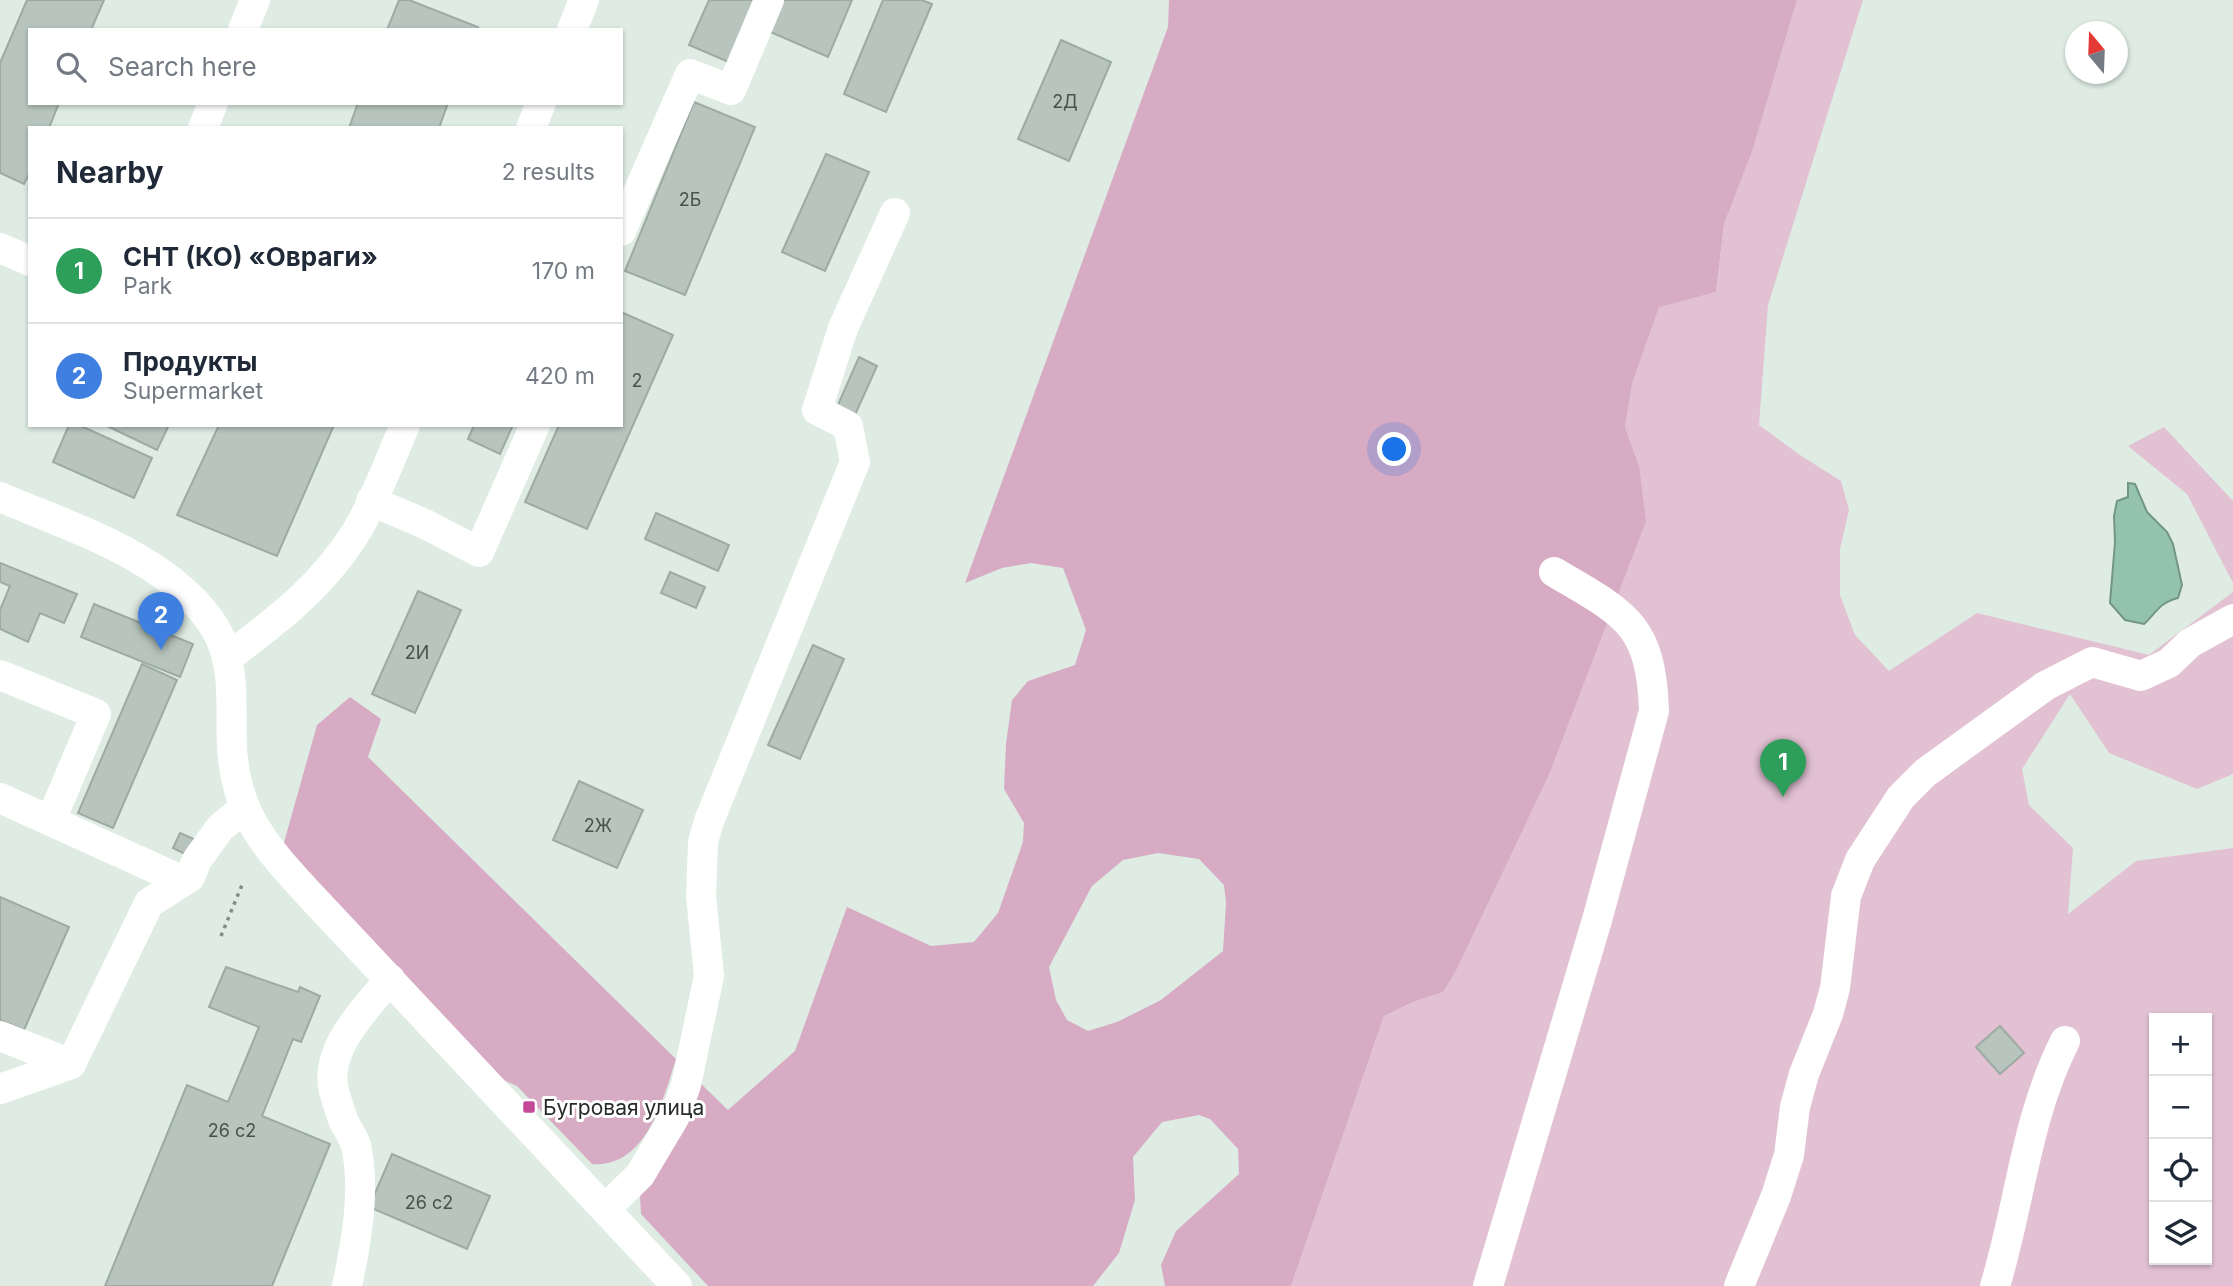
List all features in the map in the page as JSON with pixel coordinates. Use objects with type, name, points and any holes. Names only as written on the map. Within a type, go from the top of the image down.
[{"type":"street","points":[[244,28],[255,0]]},
{"type":"street","points":[[573,28],[584,0]]},
{"type":"street","points":[[623,226],[690,74],[731,90],[769,0]]},
{"type":"street","points":[[204,126],[212,105]]},
{"type":"street","points":[[532,126],[540,105]]},
{"type":"street","points":[[605,1209],[640,1175],[675,1116],[685,1085],[709,976],[701,897],[703,842],[709,821],[855,462],[848,426],[817,410],[843,328],[895,213]]},
{"type":"street","points":[[0,248],[28,260]]},
{"type":"street","points":[[227,658],[283,616],[313,589],[358,528],[404,427]]},
{"type":"street","points":[[371,500],[479,552],[534,427]]},
{"type":"street","points":[[0,497],[117,548],[170,579],[196,604],[216,629],[227,658],[233,694],[232,750],[236,779],[244,808],[256,833],[310,895],[677,1286]]},
{"type":"street","points":[[1488,1286],[1597,920],[1654,712],[1653,677],[1644,645],[1627,618],[1554,572]]},
{"type":"street","points":[[1740,1286],[1789,1155],[1795,1107],[1804,1074],[1828,1014],[1835,988],[1846,896],[1860,860],[1901,797],[1934,766],[2045,686],[2092,662],[2141,676],[2169,663],[2190,643],[2233,619]]},
{"type":"street","points":[[0,675],[96,715],[51,820]]},
{"type":"street","points":[[0,798],[183,881]]},
{"type":"street","points":[[0,1089],[71,1064],[149,903],[190,877],[197,860],[220,828],[244,808]]},
{"type":"street","points":[[347,1286],[356,1241],[359,1174],[355,1145],[342,1118],[333,1087],[336,1055],[345,1033],[390,979]]},
{"type":"street","points":[[0,1036],[71,1064]]},
{"type":"street","points":[[1996,1286],[2036,1110],[2065,1041]]},
{"type":"path","points":[[221,936],[242,885]]},
{"type":"shaded area","points":[[1169,0],[1797,0],[1752,152],[1724,224],[1716,292],[1659,307],[1632,384],[1625,427],[1639,466],[1646,521],[1548,777],[1456,971],[1443,992],[1384,1016],[1291,1286],[1165,1286],[1161,1265],[1176,1231],[1239,1174],[1238,1149],[1210,1119],[1199,1115],[1162,1122],[1133,1157],[1135,1200],[1119,1253],[1093,1286],[708,1286],[641,1214],[640,1196],[684,1131],[699,1082],[728,1110],[795,1051],[847,907],[931,946],[974,942],[998,913],[1023,842],[1024,823],[1004,789],[1012,700],[1028,681],[1075,665],[1086,630],[1063,568],[1031,563],[1002,568],[965,583],[1168,27]],"holes":[[[1158,853],[1199,859],[1224,885],[1226,903],[1223,951],[1161,1000],[1117,1022],[1088,1031],[1067,1020],[1056,1000],[1049,967],[1092,886],[1123,860]]]},
{"type":"shaded area","points":[[1797,0],[1863,0],[1768,305],[1759,425],[1841,481],[1849,510],[1840,549],[1840,595],[1855,635],[1889,671],[1977,613],[2149,655],[2233,592],[2233,774],[2197,789],[2109,753],[2070,694],[2022,769],[2029,805],[2073,848],[2068,914],[2136,861],[2233,848],[2233,1286],[1291,1286],[1384,1016],[1443,992],[1456,971],[1548,777],[1639,466],[1625,427],[1632,384],[1659,306],[1716,292],[1724,224],[1752,152]]},
{"type":"shaded area","points":[[2164,427],[2233,501],[2233,583],[2187,494],[2128,446]]},
{"type":"shaded area","points":[[2128,483],[2135,484],[2147,512],[2167,532],[2173,544],[2182,585],[2178,598],[2162,605],[2144,624],[2125,620],[2110,603],[2115,542],[2114,516],[2117,501],[2128,497]]},
{"type":"shaded area","points":[[350,697],[381,719],[368,757],[676,1059],[658,1111],[639,1143],[626,1155],[611,1162],[592,1164],[517,1086],[499,1078],[283,846],[317,725]]},
{"type":"building","points":[[27,0],[104,0],[92,28],[28,28],[28,105],[58,105],[50,126],[28,126],[28,176],[24,184],[0,173],[0,63]]},
{"type":"building","points":[[399,0],[409,0],[478,27],[478,28],[388,28]]},
{"type":"building","points":[[709,0],[760,0],[733,64],[689,45]]},
{"type":"building","points":[[781,0],[852,0],[828,57],[768,31]]},
{"type":"building","points":[[883,0],[922,0],[932,4],[886,112],[844,94]]},
{"type":"building","points":[[1061,40],[1111,62],[1069,161],[1018,139]]},
{"type":"building","points":[[694,102],[755,127],[685,295],[625,271]]},
{"type":"building","points":[[357,105],[447,105],[440,126],[350,126]]},
{"type":"building","points":[[826,154],[869,172],[825,271],[782,252]]},
{"type":"building","points":[[623,313],[673,335],[587,529],[525,502],[558,427],[623,427]]},
{"type":"building","points":[[859,357],[877,366],[855,415],[837,407]]},
{"type":"building","points":[[68,427],[83,427],[152,458],[134,498],[53,462]]},
{"type":"building","points":[[109,427],[168,427],[157,450]]},
{"type":"building","points":[[218,427],[333,427],[277,556],[177,515]]},
{"type":"building","points":[[473,427],[512,427],[500,454],[468,439]]},
{"type":"building","points":[[656,513],[729,545],[718,571],[645,539]]},
{"type":"building","points":[[0,563],[77,594],[64,623],[40,613],[28,642],[0,629],[0,610],[10,586],[0,582]]},
{"type":"building","points":[[670,572],[705,587],[696,608],[661,593]]},
{"type":"building","points":[[418,591],[461,610],[415,713],[372,694]]},
{"type":"building","points":[[94,604],[193,644],[180,677],[81,637]]},
{"type":"building","points":[[813,645],[844,659],[800,759],[768,745]]},
{"type":"building","points":[[142,664],[177,680],[113,828],[78,813]]},
{"type":"building","points":[[579,781],[643,810],[617,868],[553,840]]},
{"type":"building","points":[[180,833],[196,840],[189,856],[173,848]]},
{"type":"building","points":[[0,897],[69,927],[24,1030],[0,1020]]},
{"type":"building","points":[[226,967],[298,992],[300,987],[320,996],[301,1042],[293,1039],[262,1116],[330,1144],[272,1286],[105,1286],[187,1085],[228,1102],[259,1027],[209,1007]]},
{"type":"building","points":[[2000,1026],[2024,1053],[2000,1074],[1976,1047]]},
{"type":"building","points":[[392,1154],[490,1196],[467,1249],[369,1207]]},
{"type":"place","name":"Продукты","points":[[161,650]]},
{"type":"place","name":"СНТ (КО) «Овраги»","points":[[1783,797]]},
{"type":"place","name":"Бугровая улица","points":[[529,1107]]}]
